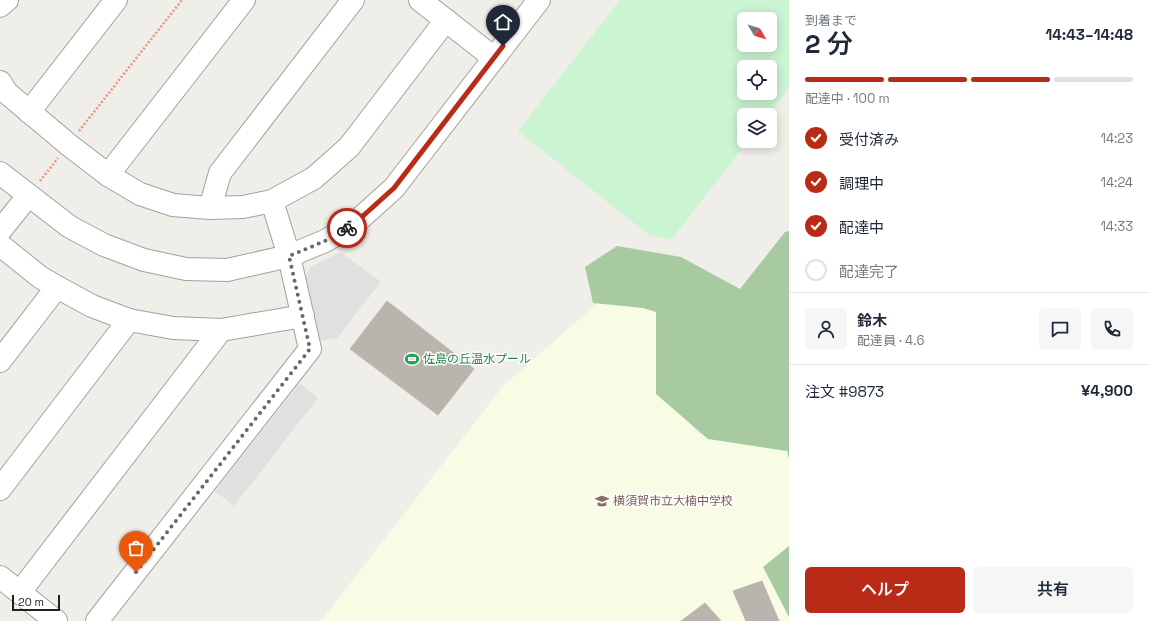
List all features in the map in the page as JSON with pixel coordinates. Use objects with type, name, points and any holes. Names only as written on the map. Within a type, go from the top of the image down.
[{"type":"street","points":[[0,6],[7,0]]},
{"type":"street","points":[[29,112],[116,0]]},
{"type":"street","points":[[108,175],[244,0]]},
{"type":"street","points":[[210,208],[220,173],[353,0]]},
{"type":"street","points":[[420,0],[494,58]]},
{"type":"street","points":[[0,173],[70,227],[104,245],[144,260],[186,269],[227,270],[289,256],[325,241],[354,224],[394,188],[539,0]]},
{"type":"street","points":[[0,82],[7,93],[68,145],[108,175],[140,194],[173,205],[210,208],[243,207],[272,200],[314,178],[349,147],[446,20]]},
{"type":"street","points":[[0,231],[28,196]]},
{"type":"street","points":[[97,621],[310,349],[289,256],[272,200]]},
{"type":"street","points":[[0,245],[40,277],[57,287],[92,306],[129,320],[173,328],[221,330],[303,316]]},
{"type":"street","points":[[0,361],[57,287]]},
{"type":"street","points":[[0,489],[129,320]]},
{"type":"street","points":[[20,592],[221,330]]},
{"type":"street","points":[[0,576],[56,621]]},
{"type":"path","points":[[28,196],[182,0]]},
{"type":"shaded area","points":[[341,252],[381,282],[337,338],[320,341],[303,283],[310,267]]},
{"type":"shaded area","name":"横須賀市立大楠中学校","points":[[608,294],[669,301],[665,382],[697,433],[766,446],[789,438],[789,621],[321,621],[504,385]]},
{"type":"shaded area","points":[[300,383],[318,398],[234,506],[215,491]]},
{"type":"green space","points":[[620,0],[789,0],[789,88],[773,108],[737,108],[737,148],[743,148],[671,240],[649,235],[518,131]]},
{"type":"green space","points":[[789,231],[789,459],[787,451],[708,439],[656,394],[656,312],[643,308],[593,303],[585,267],[617,246],[681,257],[740,289],[785,232]]},
{"type":"green space","points":[[789,546],[789,617],[763,567]]},
{"type":"building","name":"佐島の丘温水プール","points":[[387,301],[474,369],[438,415],[350,349]]},
{"type":"building","points":[[762,581],[779,621],[746,621],[733,591]]},
{"type":"building","points":[[705,603],[721,621],[681,621]]},
{"type":"way so far","points":[[136,572],[310,349],[289,256],[325,241],[347,228]]},
{"type":"place","name":"佐島の丘温水プール","points":[[412,359]]},
{"type":"place","name":"横須賀市立大楠中学校","points":[[602,501]]},
{"type":"route","points":[[347,228],[354,224],[394,188],[503,46]]}]
